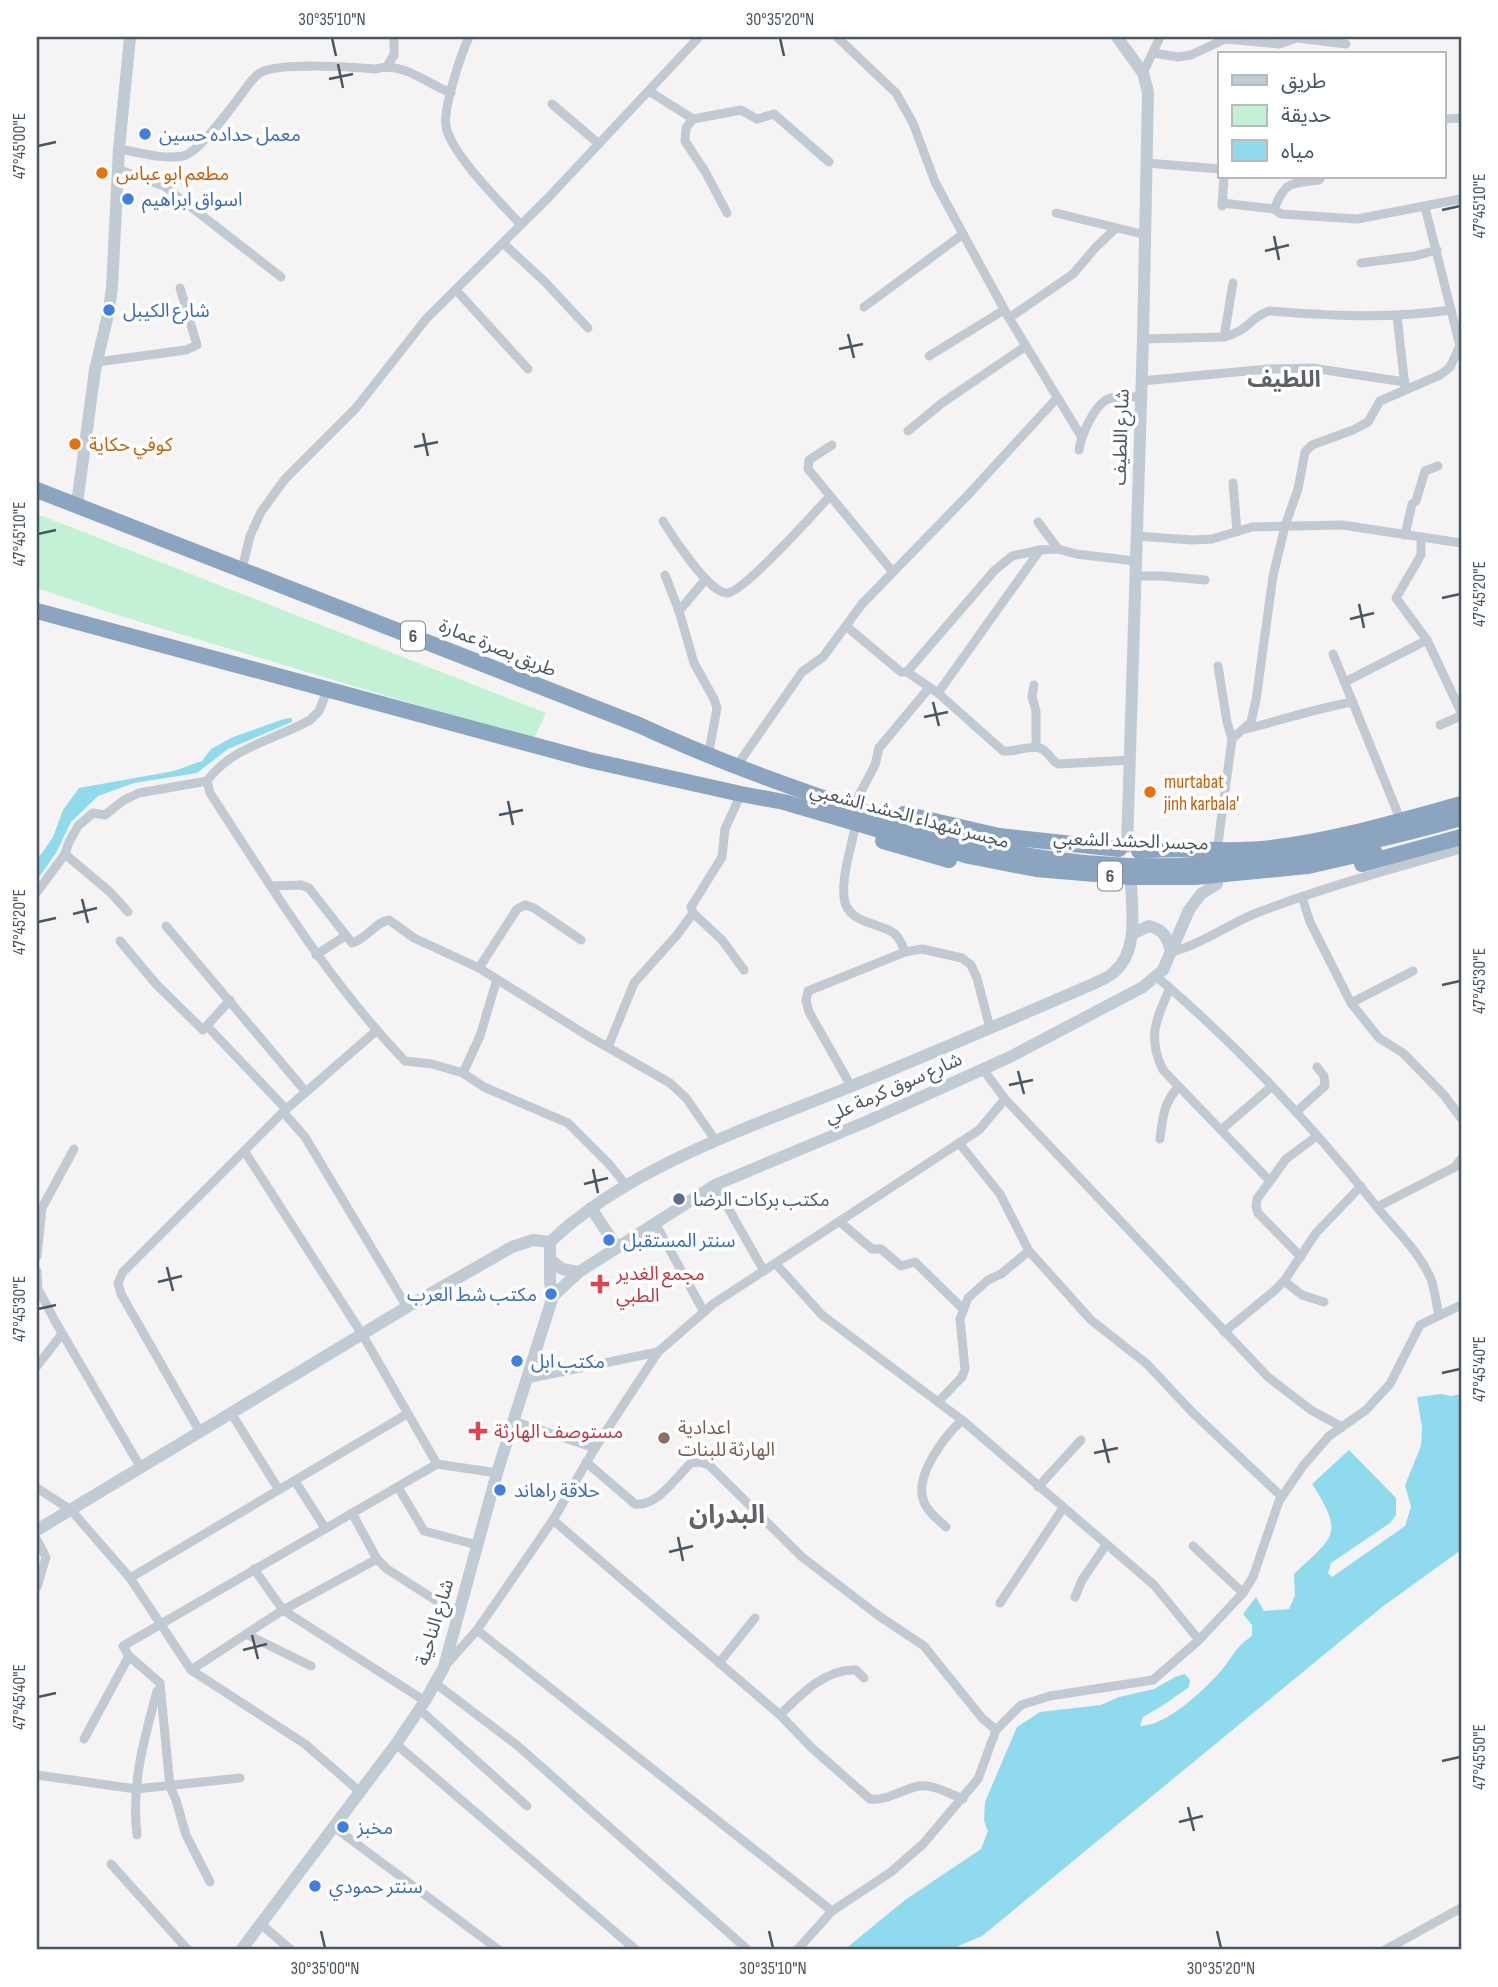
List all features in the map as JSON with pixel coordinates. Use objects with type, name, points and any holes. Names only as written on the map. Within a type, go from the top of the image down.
[{"type":"highway","name":"طريق بصرة عمارة","points":[[37,490],[639,725],[736,767],[785,794]]},
{"type":"highway","name":"6","points":[[37,611],[589,760],[741,794],[785,794]]},
{"type":"highway","points":[[736,767],[753,766],[897,812],[968,831],[1038,842],[1128,849],[1217,851],[1285,846],[1401,821],[1461,804]]},
{"type":"highway","points":[[741,794],[930,856],[1024,876],[1100,881],[1217,884],[1276,879],[1376,861],[1454,838]]},
{"type":"highway","name":"مجسر شهداء الحشد الشعبي","points":[[785,794],[969,856],[1036,869],[1130,877],[1195,877],[1282,870],[1454,838]]},
{"type":"highway","name":"6","points":[[1454,838],[1461,818]]},
{"type":"highway","points":[[1197,850],[1187,864],[1189,876],[1198,884]]},
{"type":"main road","points":[[77,504],[97,362],[112,286],[118,149],[130,37]]},
{"type":"main road","name":"شارع اللطيف","points":[[1116,37],[1143,73],[1148,92],[1128,849]]},
{"type":"main road","points":[[1128,849],[1146,862],[1146,869],[1129,881],[1113,874],[1111,860],[1128,849]]},
{"type":"main road","name":"شارع سوق كرمة علي","points":[[550,1242],[591,1208],[626,1185],[716,1141],[990,1028],[1093,984],[1114,972],[1128,954],[1132,934],[1129,881]]},
{"type":"main road","name":"شارع سوق كرمة علي","points":[[553,1296],[579,1272],[616,1246],[715,1185],[868,1121],[1010,1057],[1120,1001],[1157,977],[1163,970],[1189,910],[1201,894],[1217,884]]},
{"type":"main road","points":[[1132,934],[1149,926],[1159,929],[1167,937],[1171,951]]},
{"type":"main road","points":[[591,1208],[616,1246]]},
{"type":"main road","points":[[37,1530],[407,1307],[512,1247],[533,1240],[550,1242],[553,1296]]},
{"type":"main road","points":[[550,1259],[562,1269],[579,1272]]},
{"type":"main road","name":"شارع الناحية","points":[[241,1950],[396,1744],[444,1667],[497,1473],[553,1296]]},
{"type":"street","points":[[387,66],[394,55],[394,37]]},
{"type":"street","points":[[469,37],[446,110],[446,126],[453,142],[491,193],[521,225]]},
{"type":"street","points":[[242,569],[250,536],[261,512],[285,479],[356,408],[426,319],[521,225],[699,37]]},
{"type":"street","points":[[837,37],[896,93],[913,123],[935,182],[1006,314],[1081,436]]},
{"type":"street","points":[[1143,73],[1160,37]]},
{"type":"street","points":[[1153,52],[1178,57],[1191,55],[1225,39],[1280,49],[1297,38],[1346,44]]},
{"type":"street","points":[[118,149],[169,157],[185,156],[194,151],[260,72],[287,67],[376,69],[387,66],[412,74],[451,93]]},
{"type":"street","points":[[649,91],[693,119]]},
{"type":"street","points":[[552,104],[599,144]]},
{"type":"street","points":[[727,213],[685,141],[684,133],[693,119],[740,110],[758,119],[774,114],[829,162]]},
{"type":"street","points":[[1146,163],[1218,169]]},
{"type":"street","points":[[117,169],[164,186],[281,276]]},
{"type":"street","points":[[1224,178],[1222,205],[1273,209],[1281,214],[1356,219],[1461,199]]},
{"type":"street","points":[[1273,209],[1285,187],[1293,181],[1320,178]]},
{"type":"street","points":[[1232,739],[1251,722],[1271,589],[1285,526],[1298,489],[1305,452],[1312,445],[1368,422],[1380,401],[1405,386],[1450,368],[1461,345],[1425,207]]},
{"type":"street","points":[[1056,213],[1146,235]]},
{"type":"street","points":[[929,356],[1073,274],[1115,229]]},
{"type":"street","points":[[864,307],[963,234]]},
{"type":"street","points":[[503,243],[545,282],[588,328]]},
{"type":"street","points":[[1361,263],[1415,256],[1437,250]]},
{"type":"street","points":[[1224,337],[1233,282]]},
{"type":"street","points":[[97,362],[186,351],[197,345],[180,288]]},
{"type":"street","points":[[456,290],[528,369]]},
{"type":"street","points":[[1143,339],[1234,335],[1269,310],[1341,317],[1397,316],[1451,310]]},
{"type":"street","points":[[1397,316],[1405,386]]},
{"type":"street","points":[[908,431],[942,403],[1026,346]]},
{"type":"street","points":[[1141,382],[1268,369],[1312,368],[1405,386]]},
{"type":"street","points":[[1079,450],[1081,436],[1105,401],[1140,397]]},
{"type":"street","points":[[736,767],[802,672],[824,657],[862,604],[1057,398]]},
{"type":"street","points":[[832,445],[808,460],[808,469],[893,572]]},
{"type":"street","points":[[1405,535],[1412,504],[1416,501],[1422,478],[1428,468],[1438,466]]},
{"type":"street","points":[[1233,483],[1237,532]]},
{"type":"street","points":[[663,521],[705,580],[728,593],[761,569],[830,496]]},
{"type":"street","points":[[1038,522],[1058,549]]},
{"type":"street","points":[[1136,536],[1192,540],[1212,538],[1252,527],[1342,525],[1461,543]]},
{"type":"street","points":[[1421,537],[1421,555],[1396,598],[1427,640],[1461,714],[1440,725]]},
{"type":"street","points":[[907,672],[994,571],[1012,556],[1058,549],[1076,554],[1135,561]]},
{"type":"street","points":[[858,799],[875,765],[879,748],[934,691],[1040,550]]},
{"type":"street","points":[[665,575],[694,663],[717,708],[708,757]]},
{"type":"street","points":[[1135,576],[1205,580]]},
{"type":"street","points":[[679,611],[705,580]]},
{"type":"street","points":[[846,626],[901,672],[907,672],[934,691],[1003,751],[1036,747],[1044,750],[1053,762],[1058,764],[1131,760]]},
{"type":"street","points":[[1345,682],[1427,640]]},
{"type":"street","points":[[1334,654],[1401,821]]},
{"type":"street","points":[[1217,851],[1232,739],[1218,666]]},
{"type":"street","points":[[1034,685],[1032,696],[1036,711],[1036,747]]},
{"type":"street","points":[[37,892],[65,854],[78,826],[93,813],[105,815],[124,800],[139,793],[207,781],[215,769],[235,754],[310,720],[319,711],[327,691]]},
{"type":"street","points":[[1245,729],[1285,720],[1322,707],[1353,702]]},
{"type":"street","points":[[207,781],[211,793],[316,956],[376,1031],[405,1061],[432,1064],[463,1073],[484,1087],[568,1123],[626,1185]]},
{"type":"street","points":[[741,794],[725,829],[722,857],[691,907],[693,913],[722,940],[744,970]]},
{"type":"street","points":[[854,832],[844,900],[850,912],[859,919],[893,933],[901,941],[905,952]]},
{"type":"street","points":[[1171,951],[1188,948],[1234,923],[1454,838]]},
{"type":"street","points":[[65,854],[111,893],[128,912]]},
{"type":"street","points":[[271,886],[301,885],[309,888],[352,943],[360,941],[383,921],[389,920],[414,938],[479,968],[670,1083],[686,1098],[716,1141]]},
{"type":"street","points":[[1302,897],[1310,922],[1352,1003],[1379,1038],[1403,1053],[1444,1095],[1461,1118]]},
{"type":"street","points":[[479,968],[517,909],[525,905],[534,908],[581,940]]},
{"type":"street","points":[[608,1047],[634,983],[693,913]]},
{"type":"street","points":[[166,926],[306,1092]]},
{"type":"street","points":[[316,956],[345,936]]},
{"type":"street","points":[[120,941],[156,984],[203,1030],[230,1000]]},
{"type":"street","points":[[851,1086],[808,1012],[808,991],[905,952],[922,949],[962,958],[971,965],[990,1028]]},
{"type":"street","points":[[1352,1003],[1413,971]]},
{"type":"street","points":[[1157,977],[1194,1009],[1296,1112],[1361,1186],[1414,1250],[1431,1279],[1439,1315]]},
{"type":"street","points":[[463,1073],[480,1036],[497,979]]},
{"type":"street","points":[[1170,988],[1155,1022],[1154,1052],[1163,1070],[1269,1180]]},
{"type":"street","points":[[208,1027],[306,1137],[407,1307]]},
{"type":"street","points":[[200,1432],[121,1294],[118,1283],[123,1272],[284,1110],[376,1031]]},
{"type":"street","points":[[982,1068],[1005,1099],[1268,1377],[1311,1410],[1342,1427]]},
{"type":"street","points":[[1296,1112],[1325,1086],[1324,1076],[1317,1068]]},
{"type":"street","points":[[1160,1139],[1167,1100],[1178,1087]]},
{"type":"street","points":[[1221,1129],[1271,1087]]},
{"type":"street","points":[[444,1667],[477,1630],[553,1520],[586,1462],[658,1352],[704,1312],[979,1130],[1005,1099]]},
{"type":"street","points":[[1301,1257],[1258,1213],[1256,1206],[1257,1199],[1269,1180],[1286,1159],[1317,1136]]},
{"type":"street","points":[[959,1143],[1000,1194],[1029,1251],[1091,1320],[1147,1364],[1192,1412],[1282,1496]]},
{"type":"street","points":[[37,1255],[42,1208],[74,1149]]},
{"type":"street","points":[[244,1152],[362,1334],[437,1464]]},
{"type":"street","points":[[1377,1208],[1455,1167],[1461,1159]]},
{"type":"street","points":[[715,1185],[764,1271]]},
{"type":"street","points":[[1224,1332],[1284,1280],[1316,1233],[1361,1186]]},
{"type":"street","points":[[840,1222],[872,1249],[881,1249],[901,1266],[915,1262],[962,1308]]},
{"type":"street","points":[[655,1223],[704,1312]]},
{"type":"street","points":[[938,1402],[962,1377],[965,1368],[960,1319],[968,1298],[1029,1251]]},
{"type":"street","points":[[776,1264],[822,1315],[962,1420],[1154,1585],[1199,1640]]},
{"type":"street","points":[[37,1271],[38,1289],[141,1468]]},
{"type":"street","points":[[1284,1280],[1302,1295],[1324,1302]]},
{"type":"street","points":[[797,1950],[832,1911],[891,1872],[923,1844],[963,1799],[983,1770],[996,1730],[1013,1712],[1031,1700],[1153,1680],[1199,1640],[1243,1593],[1252,1577],[1282,1496],[1317,1448],[1329,1436],[1366,1410],[1390,1384],[1420,1325],[1461,1305]]},
{"type":"street","points":[[37,1366],[62,1334]]},
{"type":"street","points":[[526,1379],[658,1352]]},
{"type":"street","points":[[231,1413],[279,1490]]},
{"type":"street","points":[[130,1578],[407,1414]]},
{"type":"street","points":[[946,1527],[924,1503],[920,1483],[946,1434],[962,1420]]},
{"type":"street","points":[[513,1421],[595,1448]]},
{"type":"street","points":[[1038,1486],[1081,1440]]},
{"type":"street","points":[[586,1462],[635,1504],[642,1505],[652,1502],[691,1463],[709,1465],[802,1557],[879,1616],[924,1646],[982,1718],[996,1730]]},
{"type":"street","points":[[210,1882],[186,1835],[170,1787],[160,1683],[129,1656],[123,1646],[437,1464],[497,1473]]},
{"type":"street","points":[[295,1480],[325,1528]]},
{"type":"street","points":[[398,1487],[424,1531],[477,1545]]},
{"type":"street","points":[[37,1488],[71,1510],[130,1578],[191,1670],[305,1744],[359,1791]]},
{"type":"street","points":[[1000,1603],[1063,1508]]},
{"type":"street","points":[[352,1513],[377,1559],[387,1569],[457,1614]]},
{"type":"street","points":[[553,1520],[779,1715],[870,1799],[880,1799],[919,1786],[932,1787],[963,1799]]},
{"type":"street","points":[[37,1540],[46,1557],[37,1587]]},
{"type":"street","points":[[1075,1597],[1082,1580],[1106,1545]]},
{"type":"street","points":[[1193,1546],[1243,1593]]},
{"type":"street","points":[[191,1670],[283,1610],[377,1559]]},
{"type":"street","points":[[254,1569],[283,1610],[422,1705],[527,1806]]},
{"type":"street","points":[[719,1663],[755,1618]]},
{"type":"street","points":[[477,1630],[832,1911]]},
{"type":"street","points":[[248,1635],[311,1666]]},
{"type":"street","points":[[84,1740],[129,1656]]},
{"type":"street","points":[[779,1715],[799,1695],[831,1674],[846,1669],[856,1670],[864,1678]]},
{"type":"street","points":[[137,1835],[138,1763],[160,1683]]},
{"type":"street","points":[[435,1683],[518,1746],[748,1950]]},
{"type":"street","points":[[396,1744],[636,1950]]},
{"type":"street","points":[[37,1775],[136,1789],[240,1778]]},
{"type":"street","points":[[334,1827],[498,1950]]},
{"type":"street","points":[[111,1864],[188,1950]]},
{"type":"street","points":[[1385,1950],[1461,1908]]},
{"type":"street","points":[[262,1924],[291,1950]]},
{"type":"green space","points":[[37,514],[546,713],[533,740],[114,614],[37,588]]},
{"type":"water","points":[[292,718],[292,722],[228,749],[197,773],[134,783],[98,796],[71,822],[56,853],[37,880],[37,860],[53,837],[63,810],[79,788],[174,771],[202,761],[211,749],[233,737]]},
{"type":"water","points":[[1461,1394],[1461,1550],[1382,1607],[982,1936],[949,1950],[844,1950],[905,1900],[981,1849],[988,1831],[984,1821],[985,1802],[1017,1727],[1040,1712],[1101,1705],[1119,1697],[1154,1689],[1185,1674],[1190,1680],[1189,1687],[1143,1717],[1140,1726],[1161,1720],[1204,1688],[1237,1649],[1252,1636],[1252,1625],[1243,1614],[1256,1597],[1264,1611],[1289,1609],[1295,1596],[1294,1574],[1318,1551],[1330,1534],[1329,1514],[1312,1484],[1349,1450],[1396,1498],[1396,1515],[1390,1523],[1331,1563],[1328,1573],[1332,1577],[1405,1526],[1411,1507],[1405,1485],[1421,1446],[1422,1427],[1417,1397]]},
{"type":"place","name":"معمل حداده حسين","points":[[145,134]]},
{"type":"place","name":"مطعم ابو عباس","points":[[102,173]]},
{"type":"place","name":"اسواق ابراهيم","points":[[128,199]]},
{"type":"place","name":"شارع الكيبل","points":[[109,310]]},
{"type":"place","name":"كوفي حكاية","points":[[75,444]]},
{"type":"place","name":"murtabat jinh karbala'","points":[[1150,792]]},
{"type":"place","name":"مكتب بركات الرضا","points":[[679,1199]]},
{"type":"place","name":"سنتر المستقبل","points":[[609,1240]]},
{"type":"place","name":"مجمع الغدير الطبي","points":[[600,1284]]},
{"type":"place","name":"مكتب شط العرب","points":[[551,1294]]},
{"type":"place","name":"مكتب ابل","points":[[517,1361]]},
{"type":"place","name":"مستوصف الهارثة","points":[[478,1431]]},
{"type":"place","name":"اعدادية الهارثة للبنات","points":[[664,1438]]},
{"type":"place","name":"حلاقة راهاند","points":[[500,1490]]},
{"type":"place","name":"مخبز","points":[[343,1827]]},
{"type":"place","name":"سنتر حمودي","points":[[315,1886]]},
{"type":"district","name":"اللطيف","points":[[1284,379]]},
{"type":"district","name":"البدران","points":[[727,1514]]}]
